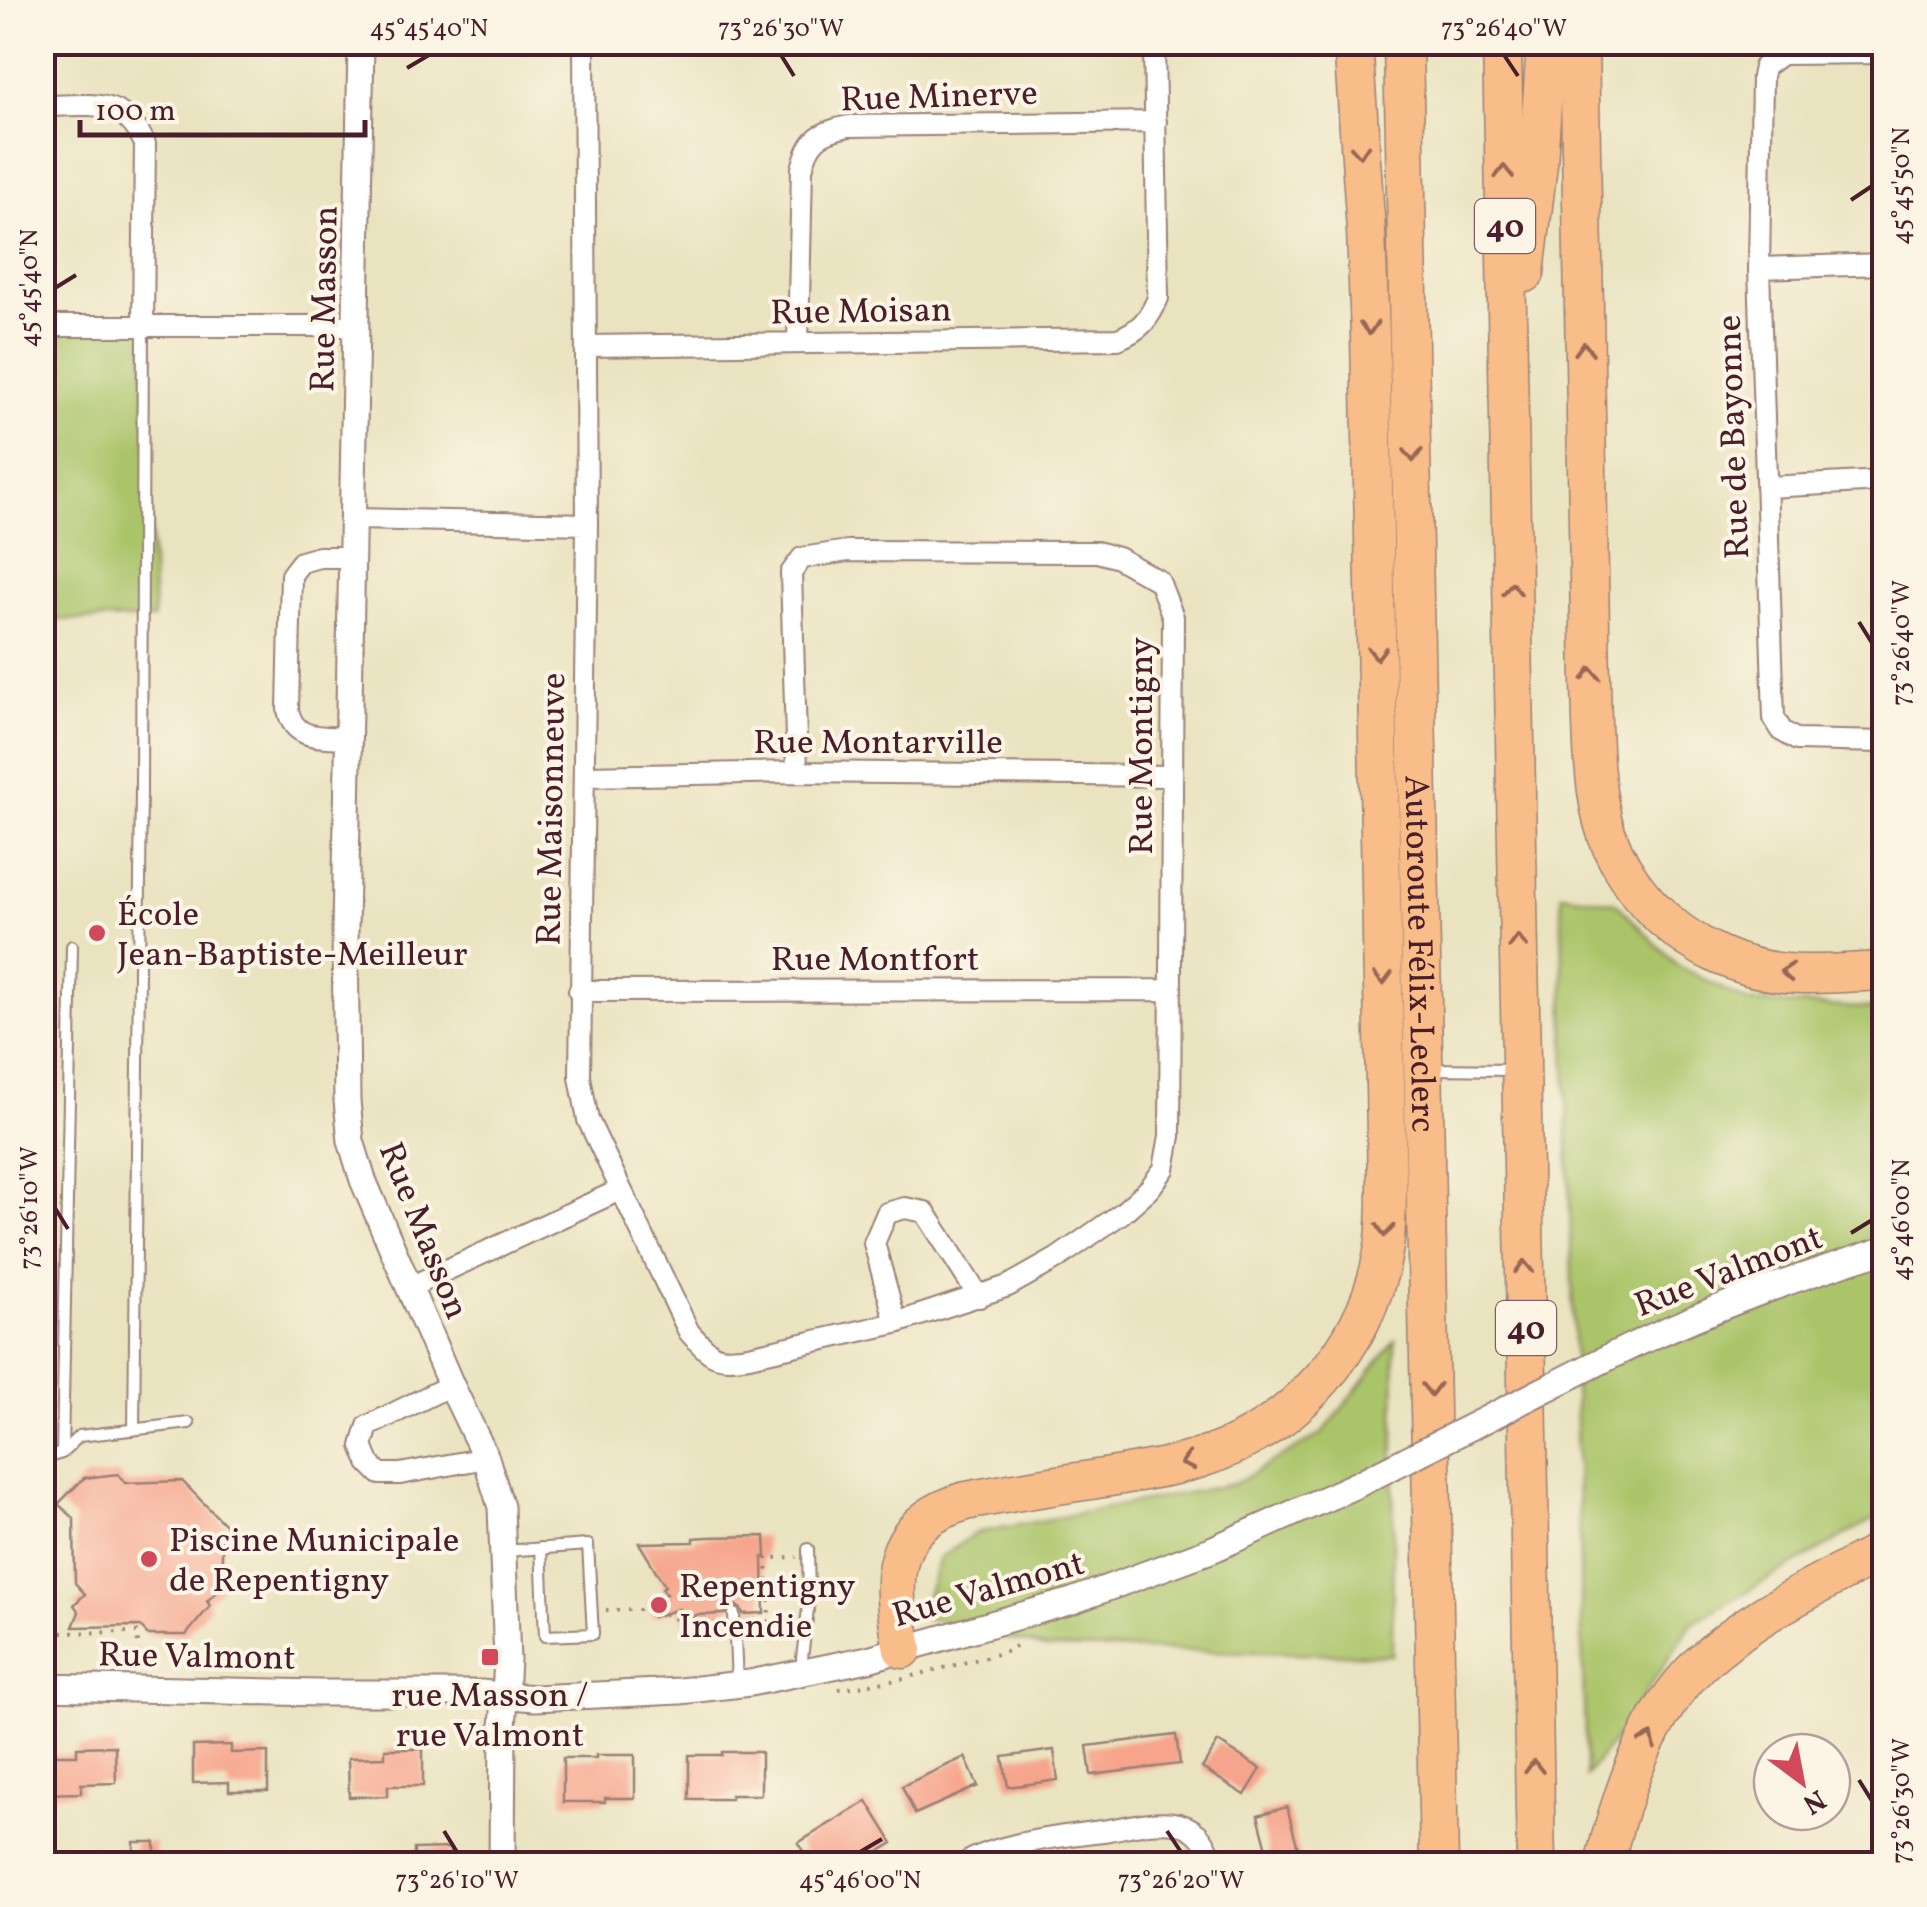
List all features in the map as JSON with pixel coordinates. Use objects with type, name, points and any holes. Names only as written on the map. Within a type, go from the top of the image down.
[{"type":"highway","points":[[903,1649],[895,1600],[897,1565],[906,1544],[925,1520],[966,1501],[1177,1465],[1251,1437],[1298,1404],[1332,1366],[1356,1331],[1376,1283],[1384,1246],[1387,1186],[1368,278],[1353,42]]},
{"type":"highway","points":[[1382,42],[1409,288]]},
{"type":"highway","name":"Autoroute Félix-Leclerc","points":[[1403,42],[1440,1864]]},
{"type":"highway","name":"40","points":[[1502,42],[1536,1864]]},
{"type":"highway","points":[[1509,409],[1538,164],[1546,42]]},
{"type":"highway","points":[[1579,42],[1590,681],[1595,771],[1603,823],[1616,857],[1637,891],[1666,922],[1700,946],[1737,962],[1786,973],[1884,971]]},
{"type":"highway","points":[[1604,1864],[1619,1812],[1644,1750],[1688,1676],[1742,1630],[1884,1550]]},
{"type":"street","name":"Rue Masson","points":[[361,42],[345,932],[347,1101],[351,1142],[362,1180],[486,1458],[500,1507],[507,1660],[502,1864]]},
{"type":"street","name":"Rue Maisonneuve","points":[[584,42],[587,524],[580,1077],[588,1120],[689,1332],[708,1352],[724,1360],[896,1322],[1008,1286],[1056,1260],[1149,1190],[1164,1169],[1170,1136]]},
{"type":"street","points":[[1154,42],[1156,122]]},
{"type":"street","points":[[1827,48],[1884,53]]},
{"type":"street","name":"Rue de Bayonne","points":[[1827,48],[1782,54],[1764,67],[1762,76],[1760,268],[1774,718],[1782,731],[1797,740],[1884,742]]},
{"type":"street","points":[[42,106],[108,106],[125,114],[145,144],[143,326]]},
{"type":"street","name":"Rue Moisan","points":[[586,346],[1118,339],[1136,332],[1150,318],[1158,298],[1156,122]]},
{"type":"street","name":"Rue Minerve","points":[[798,343],[802,169],[806,152],[828,130],[849,126],[1156,122]]},
{"type":"street","points":[[1760,268],[1884,264]]},
{"type":"street","points":[[42,326],[358,326]]},
{"type":"street","points":[[1766,487],[1884,481]]},
{"type":"street","points":[[354,519],[587,524]]},
{"type":"street","name":"Rue Montigny","points":[[797,772],[791,573],[802,558],[848,550],[1097,552],[1118,558],[1159,582],[1173,616],[1170,1136]]},
{"type":"street","points":[[350,738],[306,734],[295,728],[288,709],[291,576],[301,562],[319,557],[352,557]]},
{"type":"street","name":"Rue Montarville","points":[[584,776],[797,772],[1172,776]]},
{"type":"street","name":"Rue Montfort","points":[[579,991],[1171,990]]},
{"type":"street","points":[[410,1286],[620,1190]]},
{"type":"street","points":[[896,1322],[874,1243],[887,1213],[904,1208],[924,1212],[979,1297]]},
{"type":"street","name":"Rue Valmont","points":[[42,1687],[481,1693],[534,1698],[645,1693],[804,1673],[1006,1622],[1125,1583],[1245,1536],[1666,1330],[1772,1286],[1884,1250]]},
{"type":"street","points":[[452,1386],[368,1426],[362,1446],[369,1463],[380,1474],[400,1474],[486,1458]]},
{"type":"street","points":[[964,1864],[1014,1846],[1152,1823],[1179,1824],[1191,1830],[1203,1839],[1210,1864]]},
{"type":"lane","points":[[134,1430],[143,326]]},
{"type":"lane","points":[[62,1453],[72,946]]},
{"type":"lane","points":[[1424,1069],[1520,1070]]},
{"type":"lane","points":[[42,1459],[62,1453],[79,1436],[189,1423]]},
{"type":"lane","points":[[504,1550],[541,1548],[588,1546],[592,1634],[545,1636],[541,1548]]},
{"type":"lane","points":[[804,1673],[808,1549]]},
{"type":"lane","points":[[735,1618],[738,1684]]},
{"type":"path","points":[[735,1618],[770,1621],[768,1558],[782,1558]]},
{"type":"path","points":[[614,1610],[651,1610]]},
{"type":"path","points":[[664,1614],[688,1624],[704,1623]]},
{"type":"path","points":[[51,1633],[137,1632],[140,1675]]},
{"type":"green space","points":[[143,326],[154,619],[43,620],[42,328]]},
{"type":"green space","points":[[1561,894],[1615,902],[1677,965],[1748,1002],[1884,1009],[1884,1513],[1692,1623],[1586,1776]]},
{"type":"green space","points":[[1395,1340],[1392,1655],[1046,1648],[920,1616],[940,1558],[976,1533],[1234,1484],[1323,1433]]},
{"type":"building","name":"Piscine Municipale de Repentigny","points":[[118,1474],[125,1483],[182,1481],[230,1530],[222,1536],[222,1577],[227,1583],[207,1601],[210,1606],[186,1635],[148,1635],[140,1626],[73,1627],[79,1612],[74,1605],[85,1594],[75,1583],[74,1518],[58,1504],[84,1478]]},
{"type":"building","points":[[765,1536],[764,1613],[743,1614],[735,1605],[725,1614],[696,1615],[688,1624],[679,1609],[653,1617],[648,1599],[666,1594],[662,1588],[665,1586],[639,1543]]},
{"type":"building","points":[[1176,1735],[1180,1764],[1091,1775],[1087,1746]]},
{"type":"building","points":[[1218,1742],[1261,1769],[1245,1795],[1202,1768]]},
{"type":"building","points":[[231,1745],[231,1753],[268,1752],[268,1791],[229,1791],[229,1782],[193,1783],[193,1746]]},
{"type":"building","points":[[115,1746],[116,1783],[81,1784],[81,1793],[42,1794],[42,1755],[77,1755],[77,1747]]},
{"type":"building","points":[[385,1749],[423,1749],[423,1786],[388,1786],[388,1796],[349,1797],[348,1758],[385,1757]]},
{"type":"building","points":[[1054,1750],[1058,1780],[1008,1787],[1003,1757]]},
{"type":"building","points":[[761,1752],[761,1795],[689,1799],[689,1755]]},
{"type":"building","points":[[635,1755],[635,1798],[563,1802],[563,1758]]},
{"type":"building","points":[[965,1757],[978,1786],[915,1814],[902,1786]]},
{"type":"building","points":[[867,1801],[893,1843],[858,1864],[811,1864],[798,1843]]},
{"type":"building","points":[[1287,1807],[1300,1856],[1271,1864],[1258,1815]]},
{"type":"building","points":[[134,1842],[155,1842],[155,1864],[134,1864]]},
{"type":"building","points":[[450,1848],[450,1864],[414,1864],[414,1849]]},
{"type":"place","name":"École Jean-Baptiste-Meilleur","points":[[97,933]]},
{"type":"place","name":"Piscine Municipale de Repentigny","points":[[149,1559]]},
{"type":"place","name":"Repentigny Incendie","points":[[659,1605]]},
{"type":"place","name":"rue Masson / rue Valmont","points":[[490,1657]]}]
